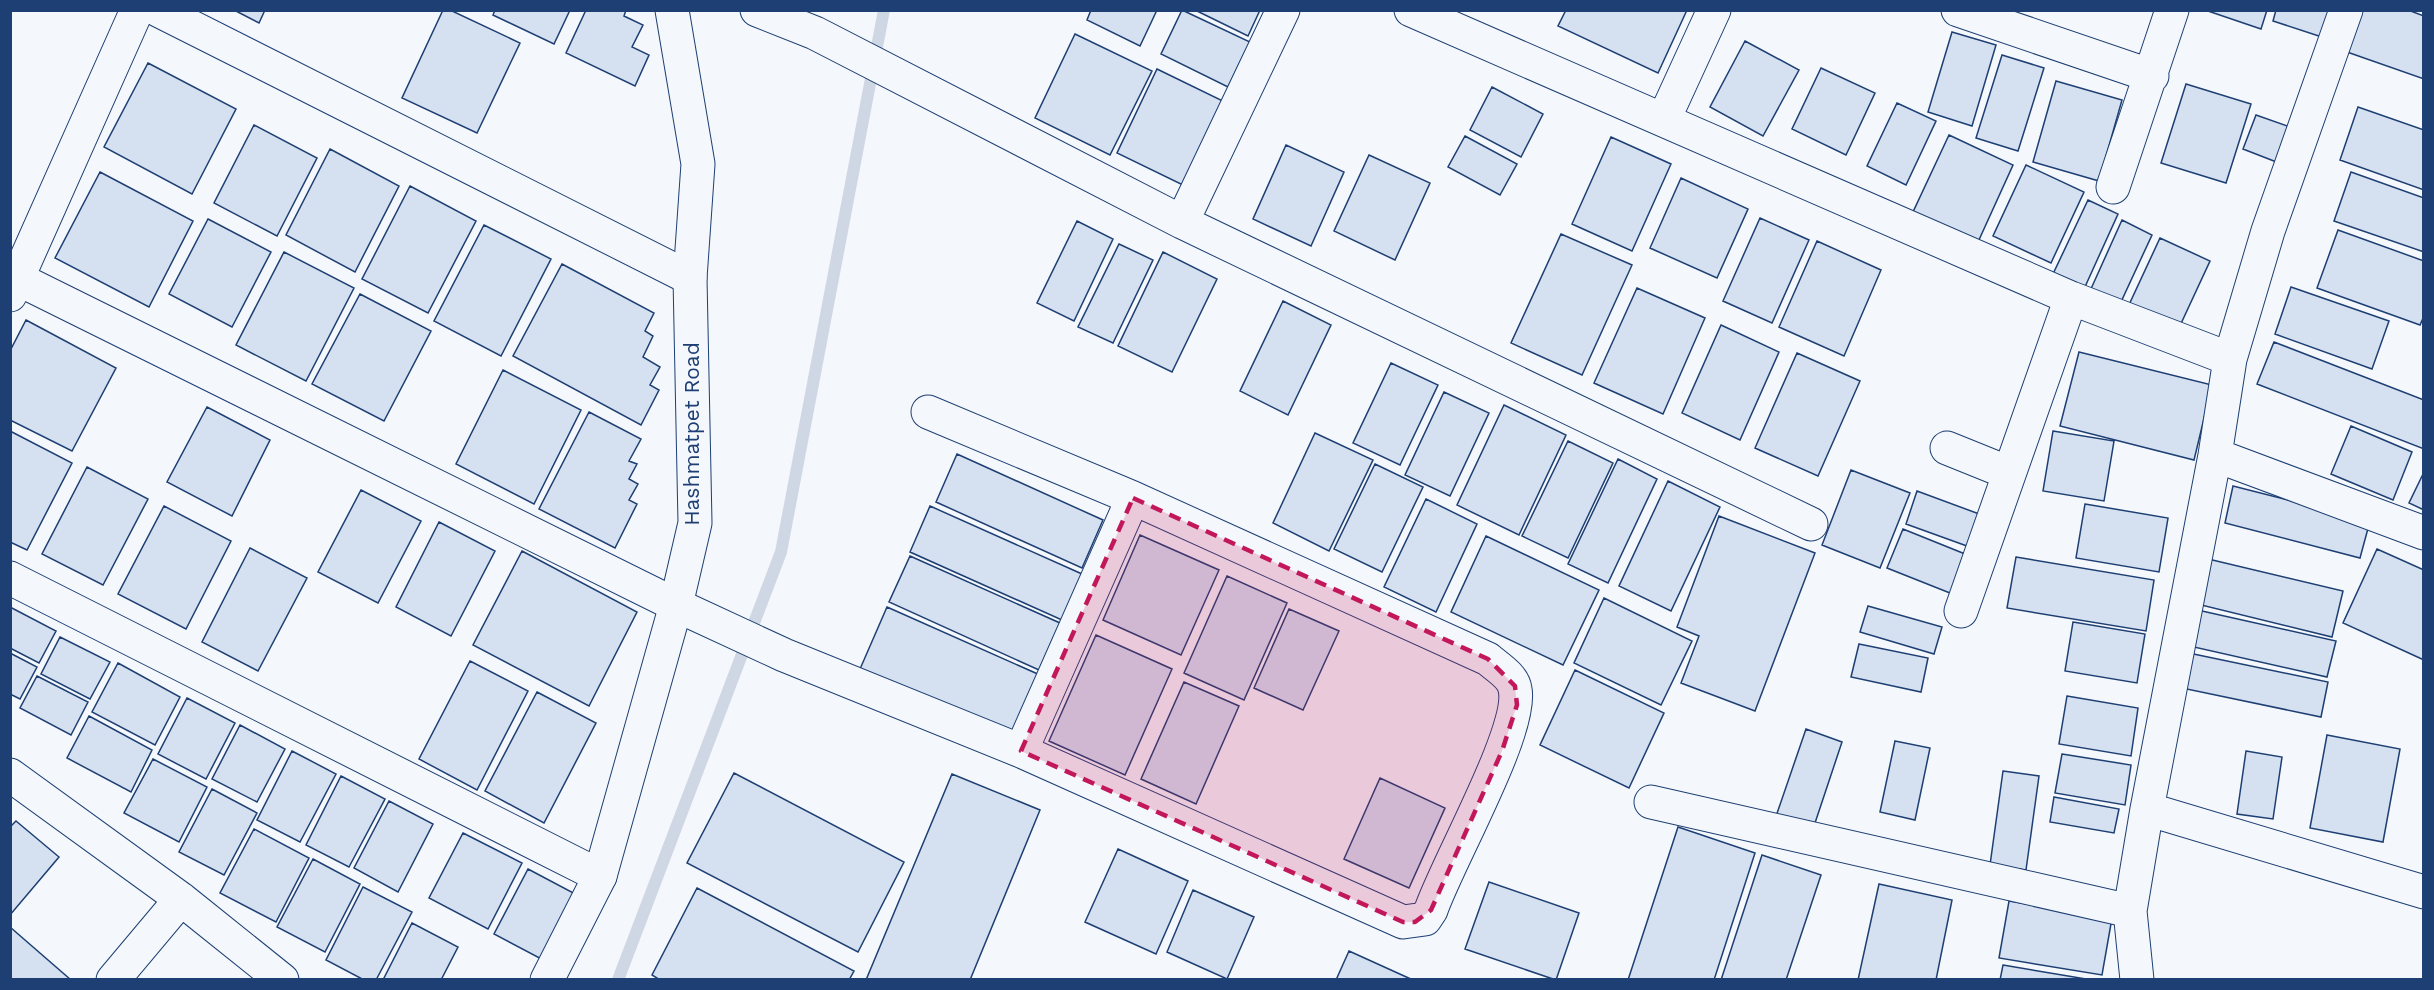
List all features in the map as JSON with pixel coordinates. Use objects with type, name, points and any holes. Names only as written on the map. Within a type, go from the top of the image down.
[{"type":"street","points":[[137,10],[13,283],[676,605],[784,655],[1022,751],[1403,922],[1425,919],[1502,751],[1517,705],[1515,686],[1488,659],[1133,498],[928,412]]},
{"type":"street","points":[[158,10],[690,278]]},
{"type":"street","name":"Hashmatpet Road","points":[[547,980],[600,876],[676,605],[695,523],[690,278],[698,164],[672,10]]},
{"type":"street","points":[[757,10],[815,33],[1182,222],[1811,524]]},
{"type":"street","points":[[1182,222],[1283,10]]},
{"type":"street","points":[[1410,10],[2071,298],[2230,359]]},
{"type":"street","points":[[1664,119],[1713,10]]},
{"type":"street","points":[[1958,10],[2152,76]]},
{"type":"street","points":[[2113,187],[2152,76],[2172,10]]},
{"type":"street","points":[[2137,980],[2130,911],[2146,809],[2215,455],[2230,359],[2268,231],[2346,10]]},
{"type":"street","points":[[1961,611],[2071,298]]},
{"type":"street","points":[[1947,448],[2009,473]]},
{"type":"street","points":[[2215,455],[2424,533]]},
{"type":"street","points":[[1022,751],[1133,498]]},
{"type":"street","points":[[10,578],[600,876]]},
{"type":"street","points":[[10,775],[181,898],[282,980]]},
{"type":"street","points":[[1651,802],[2130,911]]},
{"type":"street","points":[[2146,809],[2424,892]]},
{"type":"street","points":[[113,980],[181,898]]},
{"type":"highlighted area","points":[[1133,498],[1488,659],[1515,686],[1517,705],[1502,751],[1431,910],[1415,922],[1403,922],[1021,751]]},
{"type":"building","points":[[234,10],[265,10],[259,23]]},
{"type":"building","points":[[443,10],[450,10],[520,43],[477,133],[402,98]]},
{"type":"building","points":[[495,10],[570,10],[554,44],[493,15]]},
{"type":"building","points":[[586,10],[626,10],[624,16],[643,25],[632,47],[649,55],[635,86],[566,53]]},
{"type":"building","points":[[1091,10],[1157,10],[1140,46],[1087,20]]},
{"type":"building","points":[[1182,10],[1250,42],[1228,87],[1161,54]]},
{"type":"building","points":[[1195,10],[1260,10],[1248,36]]},
{"type":"building","points":[[1566,10],[1687,10],[1658,73],[1558,26]]},
{"type":"building","points":[[2205,10],[2267,10],[2261,29]]},
{"type":"building","points":[[2276,10],[2335,10],[2325,38],[2273,21]]},
{"type":"building","points":[[2361,10],[2408,10],[2424,16],[2424,79],[2347,52]]},
{"type":"building","points":[[1952,32],[1996,45],[1972,126],[1928,112]]},
{"type":"building","points":[[1075,34],[1152,71],[1110,155],[1035,118]]},
{"type":"building","points":[[1745,41],[1799,70],[1763,136],[1710,107]]},
{"type":"building","points":[[2002,55],[2044,68],[2018,151],[1976,138]]},
{"type":"building","points":[[148,63],[236,109],[192,194],[104,147]]},
{"type":"building","points":[[1821,68],[1875,93],[1846,155],[1792,129]]},
{"type":"building","points":[[1157,69],[1227,103],[1187,187],[1117,153]]},
{"type":"building","points":[[2056,81],[2122,100],[2099,181],[2033,162]]},
{"type":"building","points":[[2186,84],[2251,104],[2226,183],[2161,163]]},
{"type":"building","points":[[1492,87],[1543,114],[1521,157],[1470,130]]},
{"type":"building","points":[[1897,103],[1936,121],[1906,185],[1867,166]]},
{"type":"building","points":[[2358,107],[2424,130],[2424,190],[2340,160]]},
{"type":"building","points":[[2256,115],[2293,128],[2279,163],[2243,149]]},
{"type":"building","points":[[254,125],[317,158],[277,236],[214,203]]},
{"type":"building","points":[[1949,135],[2013,165],[1978,242],[1913,212]]},
{"type":"building","points":[[1465,136],[1517,164],[1500,195],[1448,167]]},
{"type":"building","points":[[1611,137],[1671,164],[1632,251],[1572,224]]},
{"type":"building","points":[[1286,145],[1344,172],[1311,246],[1253,219]]},
{"type":"building","points":[[330,149],[399,186],[355,272],[286,235]]},
{"type":"building","points":[[1369,155],[1430,183],[1395,260],[1334,231]]},
{"type":"building","points":[[2026,165],[2084,192],[2051,263],[1993,236]]},
{"type":"building","points":[[100,172],[193,221],[149,307],[55,258]]},
{"type":"building","points":[[2351,172],[2424,198],[2424,252],[2334,221]]},
{"type":"building","points":[[1681,178],[1748,209],[1717,278],[1650,248]]},
{"type":"building","points":[[410,186],[476,221],[428,313],[362,279]]},
{"type":"building","points":[[2088,200],[2118,214],[2084,289],[2053,274]]},
{"type":"building","points":[[1760,218],[1809,240],[1772,323],[1723,301]]},
{"type":"building","points":[[208,219],[271,252],[232,327],[169,294]]},
{"type":"building","points":[[2122,220],[2152,235],[2120,304],[2090,291]]},
{"type":"building","points":[[1077,221],[1113,239],[1074,321],[1037,303]]},
{"type":"building","points":[[484,225],[551,259],[501,356],[434,321]]},
{"type":"building","points":[[2338,230],[2424,261],[2424,316],[2420,325],[2317,288]]},
{"type":"building","points":[[1561,234],[1632,265],[1582,375],[1511,343]]},
{"type":"building","points":[[2160,238],[2210,261],[2178,330],[2128,307]]},
{"type":"building","points":[[1817,241],[1881,270],[1844,356],[1779,327]]},
{"type":"building","points":[[1119,244],[1153,260],[1113,343],[1078,327]]},
{"type":"building","points":[[284,252],[354,288],[306,381],[236,345]]},
{"type":"building","points":[[1163,252],[1217,279],[1172,372],[1118,346]]},
{"type":"building","points":[[562,264],[654,313],[645,331],[653,336],[643,357],[660,367],[650,385],[659,390],[641,425],[513,356]]},
{"type":"building","points":[[2291,287],[2389,321],[2372,369],[2275,334]]},
{"type":"building","points":[[1637,288],[1705,318],[1663,414],[1594,383]]},
{"type":"building","points":[[360,294],[431,331],[384,421],[312,384]]},
{"type":"building","points":[[1283,301],[1331,325],[1288,415],[1240,391]]},
{"type":"building","points":[[26,320],[116,368],[72,451],[10,420],[10,351]]},
{"type":"building","points":[[1721,325],[1779,352],[1740,440],[1682,413]]},
{"type":"building","points":[[2274,342],[2424,400],[2424,449],[2257,384]]},
{"type":"building","points":[[2079,352],[2212,385],[2194,460],[2060,426]]},
{"type":"building","points":[[1797,353],[1860,381],[1818,476],[1755,448]]},
{"type":"building","points":[[1391,363],[1438,385],[1400,465],[1353,443]]},
{"type":"building","points":[[503,370],[581,410],[534,504],[456,464]]},
{"type":"building","points":[[1444,392],[1489,413],[1450,496],[1405,475]]},
{"type":"building","points":[[1504,405],[1566,435],[1519,535],[1457,505]]},
{"type":"building","points":[[207,407],[270,440],[232,516],[167,482]]},
{"type":"building","points":[[589,412],[641,439],[629,461],[637,464],[629,479],[638,484],[629,500],[637,504],[615,548],[539,509]]},
{"type":"building","points":[[2351,426],[2412,452],[2393,500],[2331,474]]},
{"type":"building","points":[[10,431],[72,463],[27,550],[10,542]]},
{"type":"building","points":[[2053,431],[2114,441],[2104,501],[2043,491]]},
{"type":"building","points":[[1315,433],[1373,460],[1329,551],[1273,523]]},
{"type":"building","points":[[1568,441],[1613,463],[1568,558],[1522,536]]},
{"type":"building","points":[[957,454],[1103,520],[1082,568],[936,502]]},
{"type":"building","points":[[1618,459],[1657,479],[1608,583],[1568,564]]},
{"type":"building","points":[[1375,464],[1423,487],[1382,572],[1334,549]]},
{"type":"building","points":[[87,467],[148,499],[103,585],[42,554]]},
{"type":"building","points":[[1851,470],[1910,493],[1880,568],[1822,545]]},
{"type":"building","points":[[2424,472],[2424,510],[2409,503]]},
{"type":"building","points":[[1668,481],[1720,507],[1671,611],[1619,586]]},
{"type":"building","points":[[2233,486],[2370,521],[2360,558],[2225,523]]},
{"type":"building","points":[[361,490],[421,521],[378,603],[318,572]]},
{"type":"building","points":[[1917,491],[1990,518],[1978,550],[1906,524]]},
{"type":"building","points":[[1426,499],[1477,524],[1436,612],[1384,587]]},
{"type":"building","points":[[2085,504],[2168,518],[2159,572],[2076,558]]},
{"type":"building","points":[[164,506],[231,541],[186,629],[118,594]]},
{"type":"building","points":[[930,506],[1082,574],[1062,620],[910,552]]},
{"type":"building","points":[[1719,516],[1815,553],[1755,711],[1681,683],[1699,636],[1677,627]]},
{"type":"building","points":[[439,522],[495,551],[451,636],[396,607]]},
{"type":"building","points":[[1903,529],[1975,558],[1960,597],[1887,568]]},
{"type":"building","points":[[1140,535],[1219,570],[1181,655],[1103,620]]},
{"type":"building","points":[[1486,536],[1599,590],[1563,665],[1451,612]]},
{"type":"building","points":[[250,548],[307,578],[258,671],[202,642]]},
{"type":"building","points":[[2377,549],[2424,570],[2424,660],[2343,623]]},
{"type":"building","points":[[522,551],[637,612],[589,706],[473,645]]},
{"type":"building","points":[[910,556],[1060,623],[1039,670],[889,602]]},
{"type":"building","points":[[2016,557],[2154,580],[2146,631],[2007,608]]},
{"type":"building","points":[[2204,558],[2343,591],[2332,637],[2193,603]]},
{"type":"building","points":[[1227,576],[1287,603],[1244,700],[1184,673]]},
{"type":"building","points":[[1604,598],[1692,641],[1661,705],[1574,663]]},
{"type":"building","points":[[1868,606],[1942,627],[1934,654],[1860,632]]},
{"type":"building","points":[[10,607],[56,631],[39,663],[10,648]]},
{"type":"building","points":[[887,607],[1040,675],[1012,738],[860,669]]},
{"type":"building","points":[[1289,609],[1339,631],[1303,710],[1254,688]]},
{"type":"building","points":[[2193,609],[2336,641],[2327,677],[2185,645]]},
{"type":"building","points":[[2073,622],[2145,634],[2137,683],[2065,671]]},
{"type":"building","points":[[1096,635],[1172,669],[1125,775],[1049,741]]},
{"type":"building","points":[[60,637],[110,662],[90,699],[41,674]]},
{"type":"building","points":[[1859,644],[1928,658],[1921,692],[1851,677]]},
{"type":"building","points":[[2184,652],[2328,682],[2321,717],[2177,687]]},
{"type":"building","points":[[10,653],[37,667],[20,699],[10,694]]},
{"type":"building","points":[[470,661],[528,691],[477,790],[419,759]]},
{"type":"building","points":[[118,663],[180,697],[155,745],[92,712]]},
{"type":"building","points":[[1575,670],[1664,713],[1629,788],[1540,745]]},
{"type":"building","points":[[37,676],[88,702],[71,735],[20,708]]},
{"type":"building","points":[[1184,682],[1239,706],[1196,804],[1141,779]]},
{"type":"building","points":[[537,692],[596,723],[544,823],[485,791]]},
{"type":"building","points":[[2067,696],[2138,708],[2131,756],[2059,744]]},
{"type":"building","points":[[187,698],[235,723],[206,779],[158,754]]},
{"type":"building","points":[[89,716],[152,750],[131,792],[67,758]]},
{"type":"building","points":[[240,725],[285,749],[257,802],[212,779]]},
{"type":"building","points":[[1806,729],[1842,742],[1810,838],[1773,825]]},
{"type":"building","points":[[2327,735],[2400,749],[2383,842],[2310,828]]},
{"type":"building","points":[[1895,741],[1930,748],[1915,820],[1880,812]]},
{"type":"building","points":[[292,751],[336,774],[300,842],[257,820]]},
{"type":"building","points":[[2246,751],[2282,757],[2273,819],[2237,814]]},
{"type":"building","points":[[2062,754],[2131,765],[2125,805],[2055,793]]},
{"type":"building","points":[[153,759],[207,787],[179,842],[124,813]]},
{"type":"building","points":[[2003,771],[2039,776],[2026,870],[1990,865]]},
{"type":"building","points":[[734,773],[904,862],[858,952],[687,863]]},
{"type":"building","points":[[952,774],[1040,810],[970,980],[866,980]]},
{"type":"building","points":[[341,776],[385,799],[349,867],[306,845]]},
{"type":"building","points":[[1380,778],[1445,808],[1409,888],[1344,859]]},
{"type":"building","points":[[212,789],[257,813],[224,875],[179,852]]},
{"type":"building","points":[[2054,797],[2119,809],[2114,833],[2050,822]]},
{"type":"building","points":[[389,801],[433,824],[398,892],[354,868]]},
{"type":"building","points":[[16,821],[59,857],[10,915],[10,827]]},
{"type":"building","points":[[1678,827],[1755,853],[1714,980],[1628,980]]},
{"type":"building","points":[[254,829],[309,858],[276,922],[220,893]]},
{"type":"building","points":[[463,833],[522,863],[488,929],[429,898]]},
{"type":"building","points":[[1118,849],[1188,881],[1156,954],[1085,922]]},
{"type":"building","points":[[1762,855],[1821,875],[1786,980],[1721,980]]},
{"type":"building","points":[[313,859],[360,884],[325,952],[277,927]]},
{"type":"building","points":[[528,869],[581,897],[547,962],[494,934]]},
{"type":"building","points":[[1489,882],[1579,913],[1556,980],[1465,949]]},
{"type":"building","points":[[1879,884],[1952,900],[1936,980],[1858,980]]},
{"type":"building","points":[[363,887],[412,912],[376,980],[364,980],[326,960]]},
{"type":"building","points":[[697,888],[854,971],[849,980],[660,980],[652,975]]},
{"type":"building","points":[[1193,890],[1254,917],[1227,979],[1167,952]]},
{"type":"building","points":[[2009,901],[2112,918],[2102,975],[1999,958]]},
{"type":"building","points":[[412,923],[458,947],[441,980],[383,980]]},
{"type":"building","points":[[10,927],[71,980],[10,980]]},
{"type":"building","points":[[1349,951],[1413,980],[1336,980]]},
{"type":"building","points":[[2003,965],[2092,980],[2000,980]]},
{"type":"waterway","points":[[618,980],[781,552],[884,10]]}]
